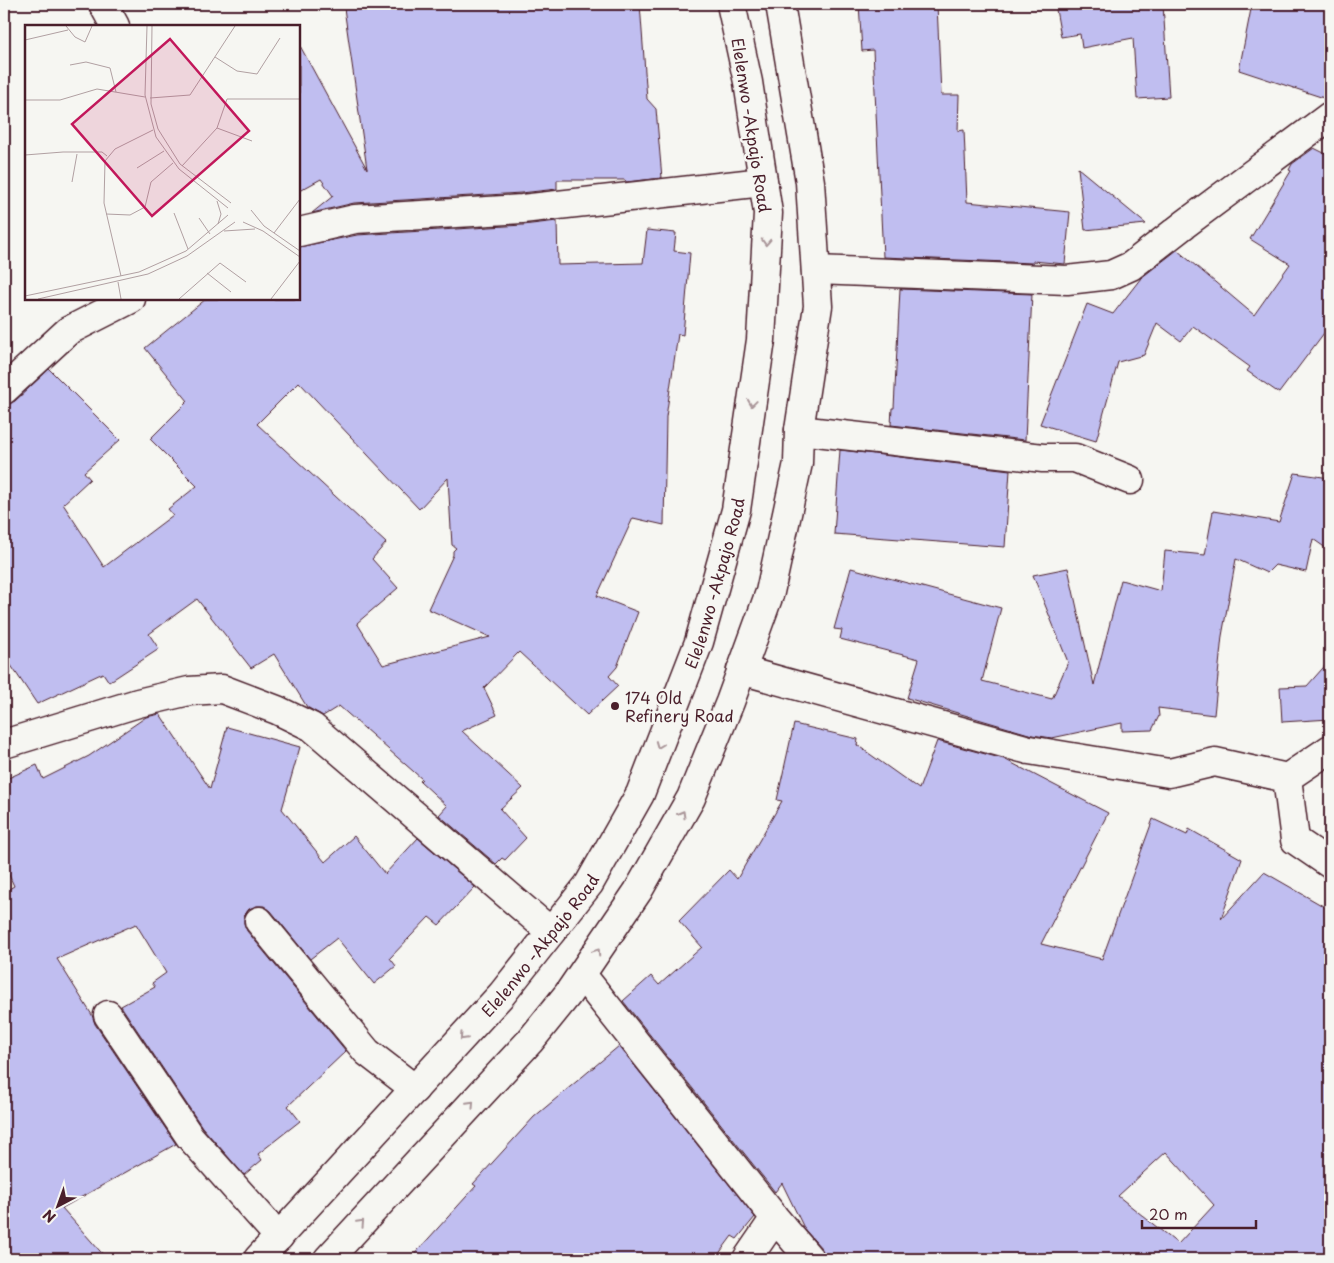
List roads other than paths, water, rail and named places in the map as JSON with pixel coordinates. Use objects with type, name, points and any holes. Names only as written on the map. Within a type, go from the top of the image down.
[{"type":"street","points":[[103,4],[114,25]]},
{"type":"street","name":"Elelenwo -Akpajo Road","points":[[258,1259],[502,994],[589,884],[640,794],[699,642],[734,519],[760,340],[768,213],[748,82],[731,4]]},
{"type":"street","points":[[328,1259],[530,1041],[582,975],[638,891],[691,798],[770,592],[798,463],[799,430],[818,306],[810,182],[780,4]]},
{"type":"street","points":[[816,270],[1068,280],[1111,275],[1131,266],[1330,116]]},
{"type":"street","points":[[300,232],[355,219],[522,209],[763,182]]},
{"type":"street","points":[[4,390],[68,331],[130,300]]},
{"type":"street","points":[[799,430],[1024,456],[1075,458],[1130,480]]},
{"type":"street","points":[[741,670],[1029,750],[1170,773],[1215,762],[1287,778],[1330,749]]},
{"type":"street","points":[[4,744],[138,703],[189,691],[222,689],[277,710],[312,727],[551,932]]},
{"type":"street","points":[[1287,778],[1295,840],[1330,864]]},
{"type":"street","points":[[259,921],[367,1052],[415,1088]]},
{"type":"street","points":[[582,975],[775,1218],[810,1259]]},
{"type":"street","points":[[108,1015],[190,1137],[279,1237]]},
{"type":"street","points":[[747,1259],[775,1218]]},
{"type":"place","name":"174 Old Refinery Road","points":[[615,706]]}]
